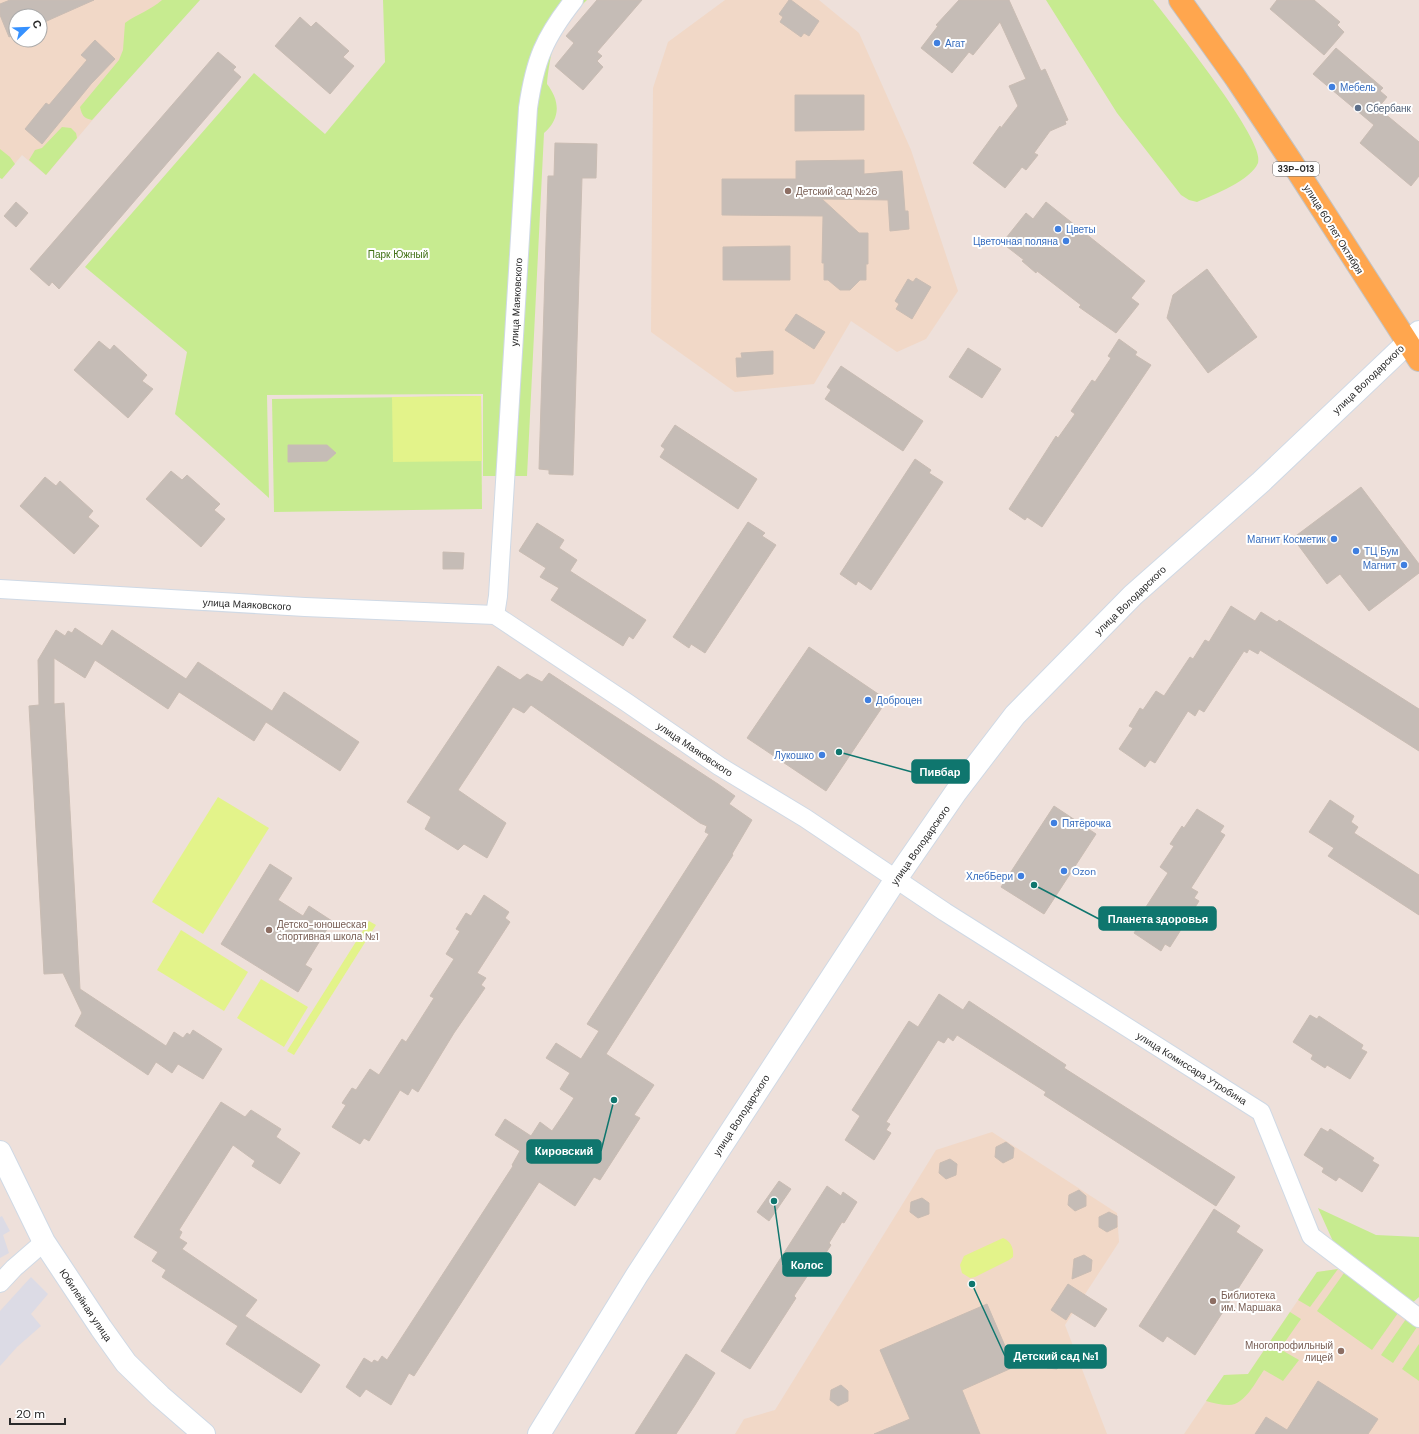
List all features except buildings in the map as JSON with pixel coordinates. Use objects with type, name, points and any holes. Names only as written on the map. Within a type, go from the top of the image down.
[{"type":"main road","name":"улица 60 лет Октября","points":[[1180,0],[1235,77],[1291,161],[1413,337],[1419,360]]},
{"type":"street","name":"улица Маяковского","points":[[495,616],[498,596],[528,108],[533,75],[540,52],[551,30],[574,0]]},
{"type":"street","name":"улица Володарского","points":[[539,1434],[637,1275],[896,879],[956,792],[1016,715],[1133,595],[1261,482],[1413,337]]},
{"type":"street","name":"улица Маяковского","points":[[0,589],[305,607],[495,616],[626,702],[719,766],[805,818],[896,879]]},
{"type":"street","name":"улица Комиссара Утробина","points":[[896,879],[951,916],[1262,1112],[1311,1236],[1419,1318]]},
{"type":"street","name":"Юбилейная улица","points":[[0,1152],[44,1242],[96,1322],[126,1362],[160,1396],[204,1434]]},
{"type":"street","points":[[0,1283],[14,1268],[44,1242]]},
{"type":"shaded area","points":[[0,0],[194,0],[46,175],[22,155],[2,179],[0,177]]},
{"type":"shaded area","name":"Детский сад №26","points":[[725,0],[819,0],[859,33],[911,150],[958,291],[926,339],[897,352],[851,321],[814,384],[735,392],[651,332],[653,88],[668,42]]},
{"type":"shaded area","points":[[992,1132],[1117,1213],[1119,1242],[1065,1325],[1107,1434],[735,1434],[744,1419],[775,1410],[936,1150]]},
{"type":"shaded area","points":[[2,1216],[10,1231],[3,1235],[9,1253],[0,1258],[0,1217]]},
{"type":"shaded area","name":"Многопрофильный лицей","points":[[1338,1269],[1419,1328],[1419,1434],[1184,1434],[1224,1375],[1248,1374],[1317,1272]]},
{"type":"shaded area","points":[[31,1277],[48,1294],[31,1314],[41,1326],[17,1347],[0,1366],[0,1311]]},
{"type":"green space","points":[[162,0],[200,0],[92,120],[85,117],[80,107],[119,60],[123,50],[125,23]]},
{"type":"green space","name":"Парк Южный","points":[[383,0],[587,0],[567,19],[558,32],[551,54],[547,84],[554,97],[557,109],[556,115],[550,127],[544,133],[527,476],[483,476],[483,394],[267,395],[269,498],[175,414],[187,352],[85,267],[254,73],[325,134],[385,62]]},
{"type":"green space","points":[[1046,0],[1153,0],[1215,82],[1248,132],[1257,151],[1258,163],[1254,169],[1240,181],[1197,202],[1189,200],[1181,195],[1117,113]]},
{"type":"green space","points":[[62,127],[71,128],[76,133],[77,138],[46,175],[29,160],[35,150],[42,148]]},
{"type":"green space","points":[[0,149],[10,157],[15,164],[2,179],[0,178]]},
{"type":"green space","points":[[481,396],[482,509],[274,512],[272,399]]},
{"type":"green space","points":[[481,396],[482,461],[393,462],[392,397]]},
{"type":"green space","points":[[218,797],[269,828],[203,934],[152,902]]},
{"type":"green space","points":[[369,921],[376,925],[294,1055],[287,1051]]},
{"type":"green space","points":[[181,930],[248,972],[224,1011],[157,970]]},
{"type":"green space","points":[[261,979],[308,1007],[284,1047],[237,1018]]},
{"type":"green space","points":[[1318,1208],[1376,1235],[1419,1237],[1419,1297],[1411,1304],[1336,1248]]},
{"type":"green space","points":[[1003,1238],[1008,1241],[1011,1246],[1013,1257],[975,1277],[970,1278],[962,1273],[960,1265],[964,1256]]},
{"type":"green space","points":[[1338,1269],[1310,1307],[1298,1300],[1317,1272]]},
{"type":"green space","points":[[1344,1273],[1398,1313],[1372,1350],[1317,1311]]},
{"type":"green space","points":[[1290,1312],[1301,1319],[1280,1349],[1299,1360],[1283,1381],[1264,1370],[1250,1392],[1235,1404],[1223,1405],[1206,1401],[1224,1375],[1248,1374]]},
{"type":"green space","points":[[1406,1319],[1417,1327],[1393,1363],[1381,1355]]},
{"type":"green space","points":[[1419,1344],[1419,1381],[1402,1369]]},
{"type":"place","name":"Агат","points":[[937,43]]},
{"type":"place","name":"Мебель","points":[[1332,87]]},
{"type":"place","name":"Сбербанк","points":[[1358,108]]},
{"type":"place","name":"Детский сад №26","points":[[788,191]]},
{"type":"place","name":"Цветы","points":[[1058,229]]},
{"type":"place","name":"Цветочная поляна","points":[[1066,241]]},
{"type":"place","name":"Магнит Косметик","points":[[1334,539]]},
{"type":"place","name":"ТЦ Бум","points":[[1356,551]]},
{"type":"place","name":"Магнит","points":[[1404,565]]},
{"type":"place","name":"Доброцен","points":[[868,700]]},
{"type":"place","name":"Пивбар","points":[[839,752]]},
{"type":"place","name":"Лукошко","points":[[822,755]]},
{"type":"place","name":"Пятёрочка","points":[[1054,823]]},
{"type":"place","name":"Ozon","points":[[1064,871]]},
{"type":"place","name":"ХлебБери","points":[[1021,876]]},
{"type":"place","name":"Планета здоровья","points":[[1034,885]]},
{"type":"place","name":"Детско-юношеская спортивная школа №1","points":[[269,930]]},
{"type":"place","name":"Кировский","points":[[614,1100]]},
{"type":"place","name":"Колос","points":[[774,1201]]},
{"type":"place","name":"Детский сад №1","points":[[972,1284]]},
{"type":"place","name":"Библиотека им. Маршака","points":[[1213,1301]]},
{"type":"place","name":"Многопрофильный лицей","points":[[1341,1351]]}]
